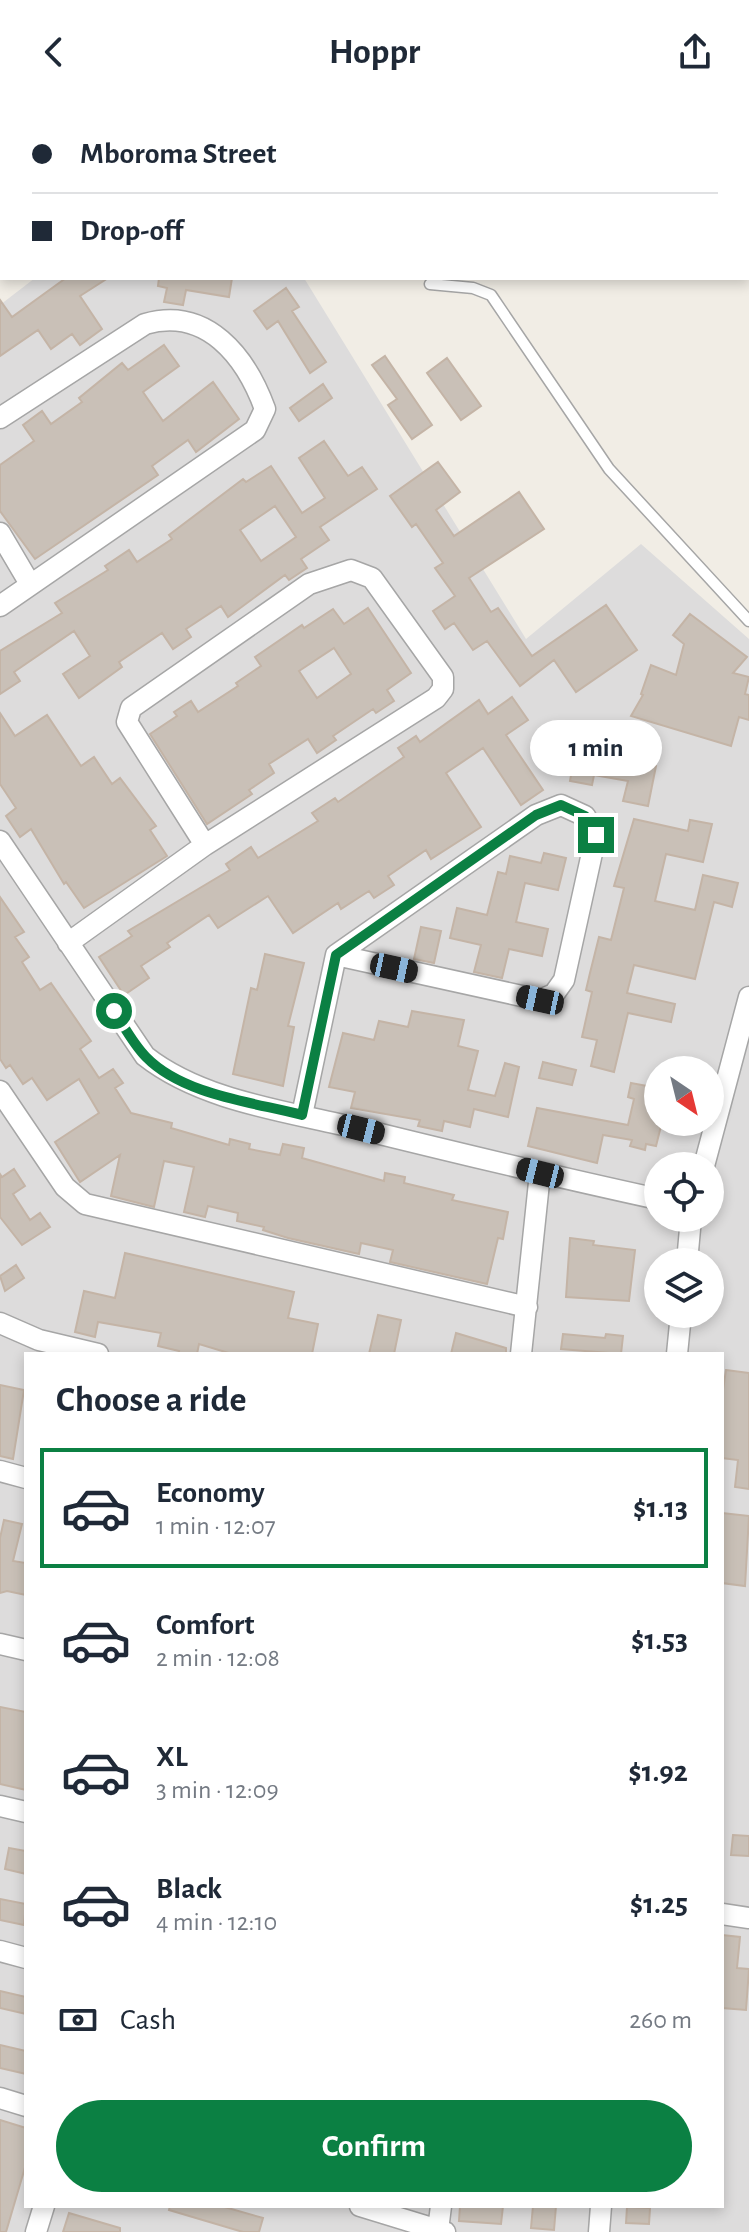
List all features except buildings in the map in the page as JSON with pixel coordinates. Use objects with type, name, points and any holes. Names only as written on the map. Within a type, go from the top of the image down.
[{"type":"street","points":[[0,418],[145,324],[164,319],[205,326],[224,339],[256,385],[265,409],[255,430],[0,606]]},
{"type":"street","points":[[0,533],[30,584]]},
{"type":"street","points":[[68,943],[205,845],[436,698],[443,689],[443,677],[372,578],[351,570],[309,584],[131,708],[127,722],[205,845]]},
{"type":"street","points":[[302,1115],[336,955],[536,815],[561,805],[585,816],[596,835],[564,980],[554,994],[540,1000],[336,955]]},
{"type":"street","points":[[0,841],[145,1056],[170,1076],[201,1088],[302,1115],[644,1196]]},
{"type":"street","points":[[708,1152],[747,1011]]},
{"type":"street","points":[[0,1091],[65,1187],[85,1204],[527,1307]]},
{"type":"street","points":[[521,1352],[540,1173]]},
{"type":"street","points":[[0,1323],[39,1340],[90,1352]]},
{"type":"street","points":[[677,1352],[680,1328]]},
{"type":"street","points":[[0,1471],[24,1477]]},
{"type":"street","points":[[0,1644],[24,1650]]},
{"type":"street","points":[[0,1806],[24,1812]]},
{"type":"street","points":[[724,1914],[749,1918]]},
{"type":"street","points":[[0,1951],[24,1957]]},
{"type":"street","points":[[0,2098],[24,2105]]},
{"type":"street","points":[[36,2232],[43,2208]]},
{"type":"street","points":[[367,2208],[442,2231],[441,2208]]},
{"type":"street","points":[[599,2232],[601,2208]]},
{"type":"lane","points":[[430,284],[473,288],[491,295],[609,469],[749,621]]},
{"type":"shaded area","points":[[32,280],[305,280],[526,639],[641,544],[749,639],[749,2232],[0,2232],[0,305]]},
{"type":"route","points":[[114,1011],[145,1056],[170,1076],[201,1088],[302,1115],[336,955],[536,815],[561,805],[585,816],[596,835]]}]
